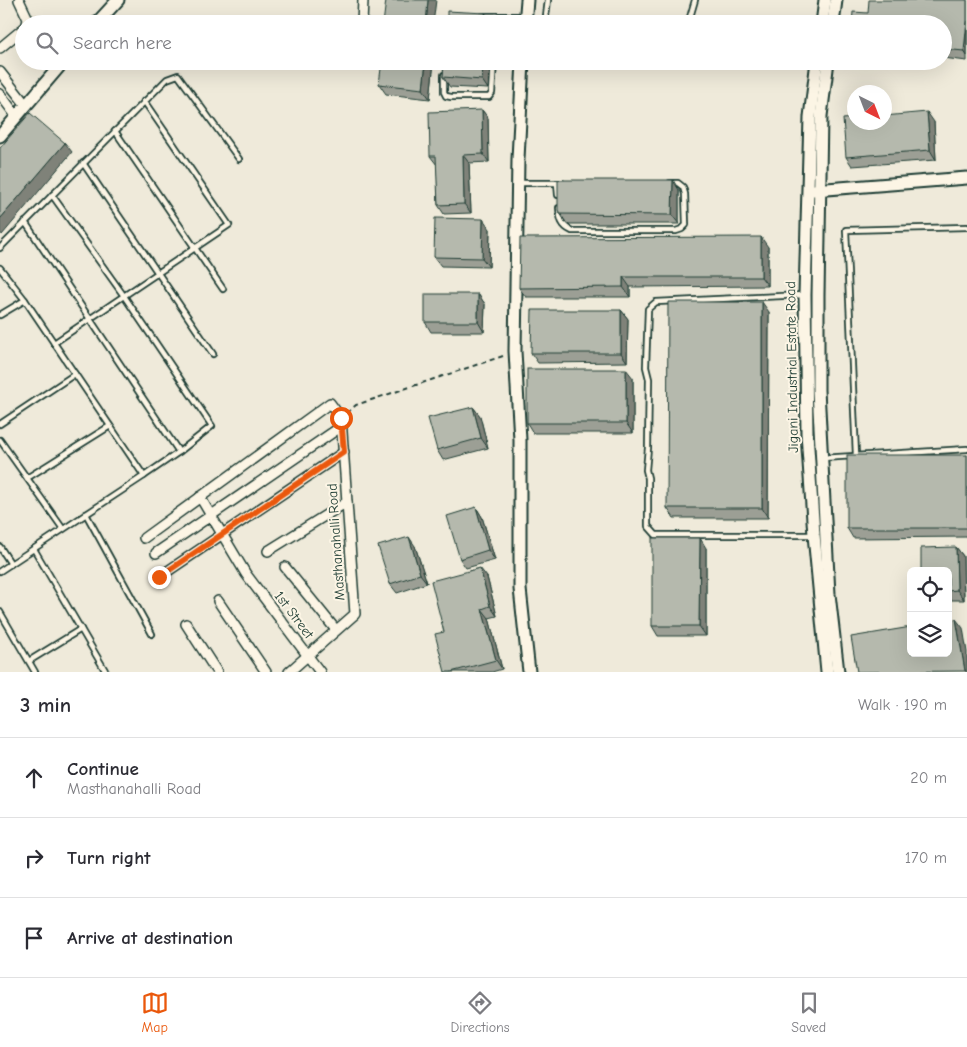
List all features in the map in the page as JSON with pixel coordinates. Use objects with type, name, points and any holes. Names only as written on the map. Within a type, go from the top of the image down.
[{"type":"main road","points":[[104,15],[118,0]]},
{"type":"main road","points":[[526,0],[526,15]]},
{"type":"main road","points":[[823,15],[825,0]]},
{"type":"main road","points":[[834,15],[836,0]]},
{"type":"main road","points":[[0,136],[56,70]]},
{"type":"main road","points":[[523,70],[518,183],[515,352],[520,440],[520,589],[529,672]]},
{"type":"main road","name":"Jigani Industrial Estate Road","points":[[816,70],[810,117],[807,191],[805,295],[807,433],[814,535],[827,672]]},
{"type":"main road","name":"Jigani Industrial Estate Road","points":[[827,70],[821,116],[818,390],[828,594],[838,672]]},
{"type":"main road","points":[[807,191],[967,178]]},
{"type":"street","points":[[19,0],[26,15]]},
{"type":"street","points":[[362,15],[363,0]]},
{"type":"street","points":[[0,48],[15,36]]},
{"type":"street","points":[[0,72],[26,105]]},
{"type":"street","points":[[0,94],[17,116]]},
{"type":"street","points":[[144,538],[330,403],[341,422],[212,516],[156,553]]},
{"type":"street","name":"Masthanahalli Road","points":[[289,672],[355,614],[341,422]]},
{"type":"street","points":[[159,577],[344,452]]},
{"type":"street","name":"1st Street","points":[[200,497],[224,534],[246,574],[320,672]]},
{"type":"street","points":[[268,551],[347,502]]},
{"type":"street","points":[[285,567],[336,630]]},
{"type":"street","points":[[218,601],[266,672]]},
{"type":"street","points":[[186,624],[217,672]]},
{"type":"lane","points":[[546,15],[548,0]]},
{"type":"lane","points":[[691,15],[695,0]]},
{"type":"lane","points":[[444,70],[444,92],[446,96],[484,98],[489,97],[492,93],[493,70]]},
{"type":"lane","points":[[0,248],[167,78],[178,75],[239,159]]},
{"type":"lane","points":[[54,343],[230,225],[144,101]]},
{"type":"lane","points":[[115,131],[223,288]]},
{"type":"lane","points":[[83,163],[213,354]]},
{"type":"lane","points":[[518,183],[567,183]]},
{"type":"lane","points":[[557,183],[560,221],[565,228],[572,230],[676,231],[682,229],[686,224],[685,194],[682,187],[678,183],[660,183]]},
{"type":"lane","points":[[0,571],[144,476],[212,426],[124,296],[52,195]]},
{"type":"lane","points":[[25,222],[179,452]]},
{"type":"lane","points":[[856,455],[846,230],[967,227]]},
{"type":"lane","points":[[0,268],[25,300],[144,476]]},
{"type":"lane","points":[[805,295],[656,302],[648,309],[646,367],[649,379],[646,470],[648,478],[648,526],[656,535],[814,535]]},
{"type":"lane","points":[[0,315],[25,300]]},
{"type":"lane","points":[[0,424],[75,374]]},
{"type":"lane","points":[[27,478],[110,426]]},
{"type":"lane","points":[[0,440],[63,529]]},
{"type":"lane","points":[[821,458],[967,449]]},
{"type":"lane","points":[[86,514],[152,634]]},
{"type":"lane","points":[[0,546],[11,564]]},
{"type":"lane","points":[[34,549],[106,672]]},
{"type":"lane","points":[[0,612],[35,672]]},
{"type":"lane","points":[[29,661],[81,629]]},
{"type":"path","points":[[341,422],[356,405],[515,352]]},
{"type":"building","points":[[386,0],[428,0],[427,15],[384,15]]},
{"type":"building","points":[[869,0],[967,0],[964,51],[952,50],[952,15],[853,15],[853,12],[868,13]]},
{"type":"building","points":[[447,11],[485,13],[486,15],[447,15]]},
{"type":"building","points":[[381,70],[425,70],[423,89],[379,84]]},
{"type":"building","points":[[443,70],[483,70],[482,80],[443,77]]},
{"type":"building","points":[[482,110],[483,154],[463,155],[464,204],[438,205],[436,156],[430,156],[429,112]]},
{"type":"building","points":[[927,112],[930,150],[846,157],[843,119],[847,119],[847,130],[892,130],[892,115]]},
{"type":"building","points":[[30,113],[65,143],[0,219],[0,148]]},
{"type":"building","points":[[558,180],[673,180],[672,215],[560,214],[558,210]]},
{"type":"building","points":[[435,218],[483,219],[482,258],[434,257]]},
{"type":"building","points":[[761,237],[761,277],[623,277],[623,287],[519,288],[520,238]]},
{"type":"building","points":[[425,294],[478,294],[478,322],[425,322]]},
{"type":"building","points":[[668,302],[762,302],[762,508],[667,508]]},
{"type":"building","points":[[532,310],[621,310],[621,353],[531,353]]},
{"type":"building","points":[[527,369],[626,369],[626,423],[527,423]]},
{"type":"building","points":[[473,407],[481,438],[437,450],[428,418]]},
{"type":"building","points":[[847,455],[967,455],[967,528],[847,528]]},
{"type":"building","points":[[476,507],[488,550],[460,559],[447,516]]},
{"type":"building","points":[[409,537],[420,574],[390,584],[378,546]]},
{"type":"building","points":[[652,538],[700,538],[699,626],[652,626]]},
{"type":"building","points":[[956,547],[957,590],[952,591],[952,567],[921,567],[921,548]]},
{"type":"building","points":[[480,568],[490,606],[482,609],[496,660],[445,672],[435,634],[444,632],[431,581]]},
{"type":"building","points":[[956,619],[965,671],[857,672],[851,637],[907,628],[907,657],[952,657],[952,620]]},
{"type":"route","points":[[159,577],[344,452],[341,418]]}]
